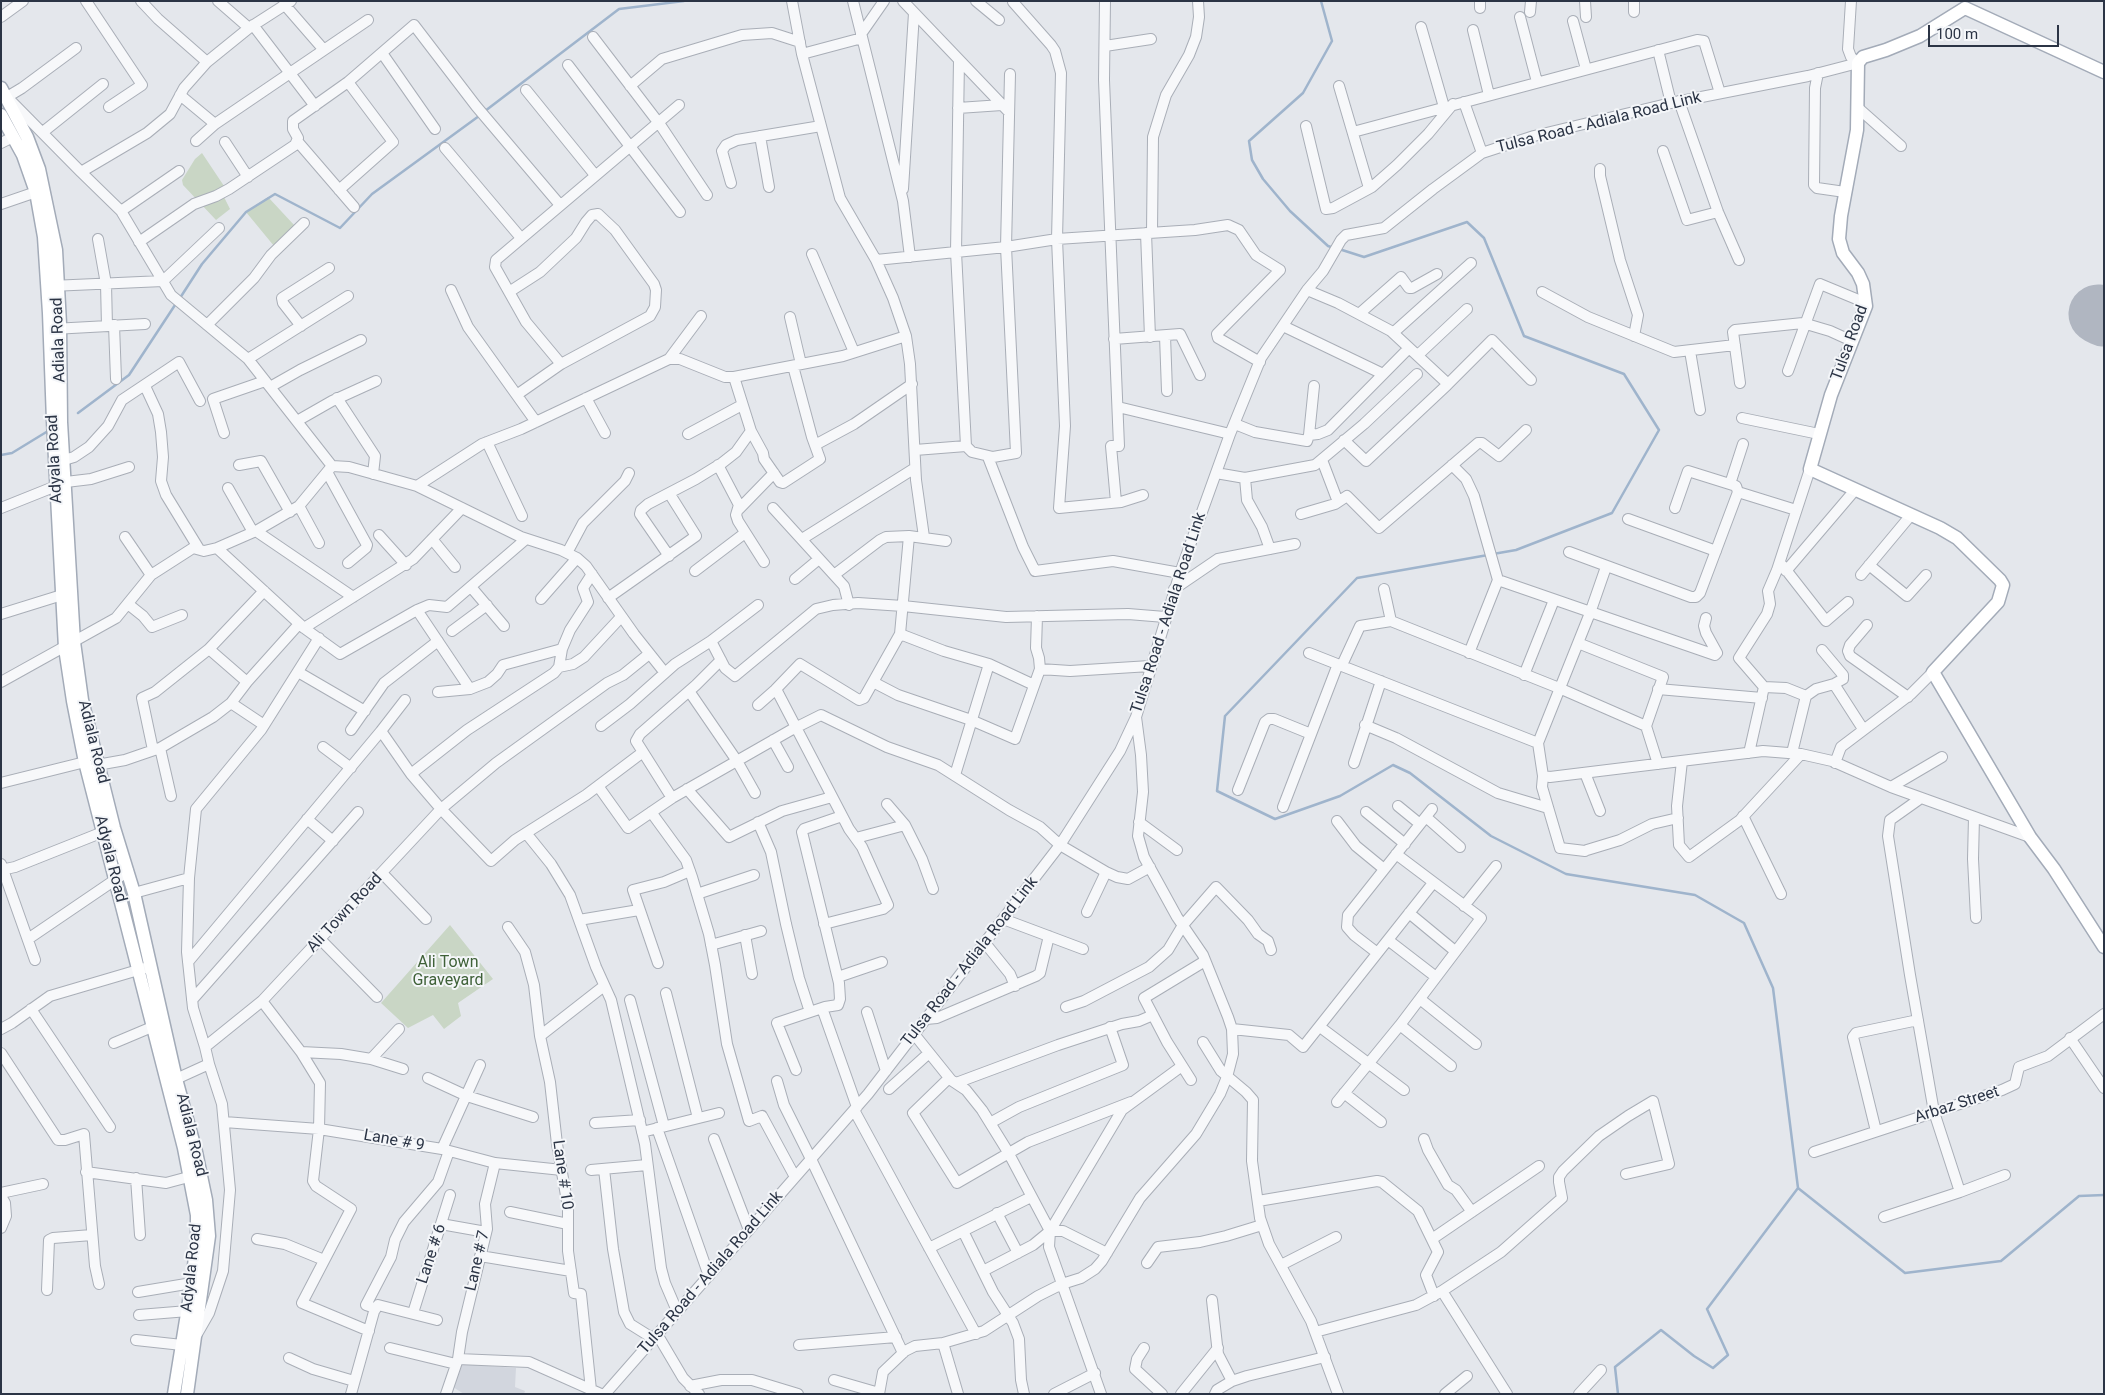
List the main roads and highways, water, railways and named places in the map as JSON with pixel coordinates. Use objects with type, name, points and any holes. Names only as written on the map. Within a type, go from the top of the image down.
[{"type":"main road","name":"Tulsa Road","points":[[1969,5],[1920,36],[1864,58],[1858,63],[1856,130],[1841,216],[1840,248],[1861,278],[1866,294],[1866,302],[1831,395],[1810,469],[1958,538],[2000,580],[2003,585],[1998,602],[1932,672],[2030,837],[2054,869],[2104,947]]},
{"type":"main road","points":[[1969,5],[2104,72]]},
{"type":"main road","name":"Adiala Road","points":[[4,92],[27,137],[39,168],[56,250],[52,286],[64,460],[61,484],[69,645],[82,700],[91,764],[109,830],[128,871],[134,893],[209,1236],[187,1394]]},
{"type":"main road","points":[[1,115],[23,155],[36,192],[52,286]]},
{"type":"main road","name":"Adyala Road","points":[[55,328],[61,484],[62,594],[69,645]]},
{"type":"main road","name":"Adyala Road","points":[[109,830],[115,880],[152,1027],[195,1175],[197,1240],[188,1311],[174,1394]]},
{"type":"waterway","points":[[485,111],[619,9],[684,1]]},
{"type":"waterway","points":[[1321,1],[1332,41],[1303,93],[1249,141],[1252,160],[1263,179],[1290,211],[1328,246],[1334,248]]},
{"type":"waterway","points":[[180,298],[202,264],[246,212],[275,194],[340,228],[372,194],[479,116]]},
{"type":"waterway","points":[[1339,249],[1364,257],[1467,222],[1484,238],[1524,336],[1624,374],[1659,430],[1612,513],[1516,550],[1493,554]]},
{"type":"waterway","points":[[78,413],[129,375],[177,302]]},
{"type":"waterway","points":[[1,455],[12,453],[48,431]]},
{"type":"waterway","points":[[1488,555],[1357,578],[1225,716],[1217,791],[1275,819],[1340,796],[1393,765],[1410,773],[1491,836],[1566,874],[1695,895],[1744,923],[1773,988],[1798,1188],[1905,1273],[2001,1261],[2079,1196],[2104,1195]]},
{"type":"waterway","points":[[1618,1394],[1615,1367],[1661,1330],[1694,1356],[1713,1368],[1728,1355],[1707,1309],[1798,1188]]},
{"type":"park label","name":"Ali Town Graveyard","points":[[448,972]]}]
